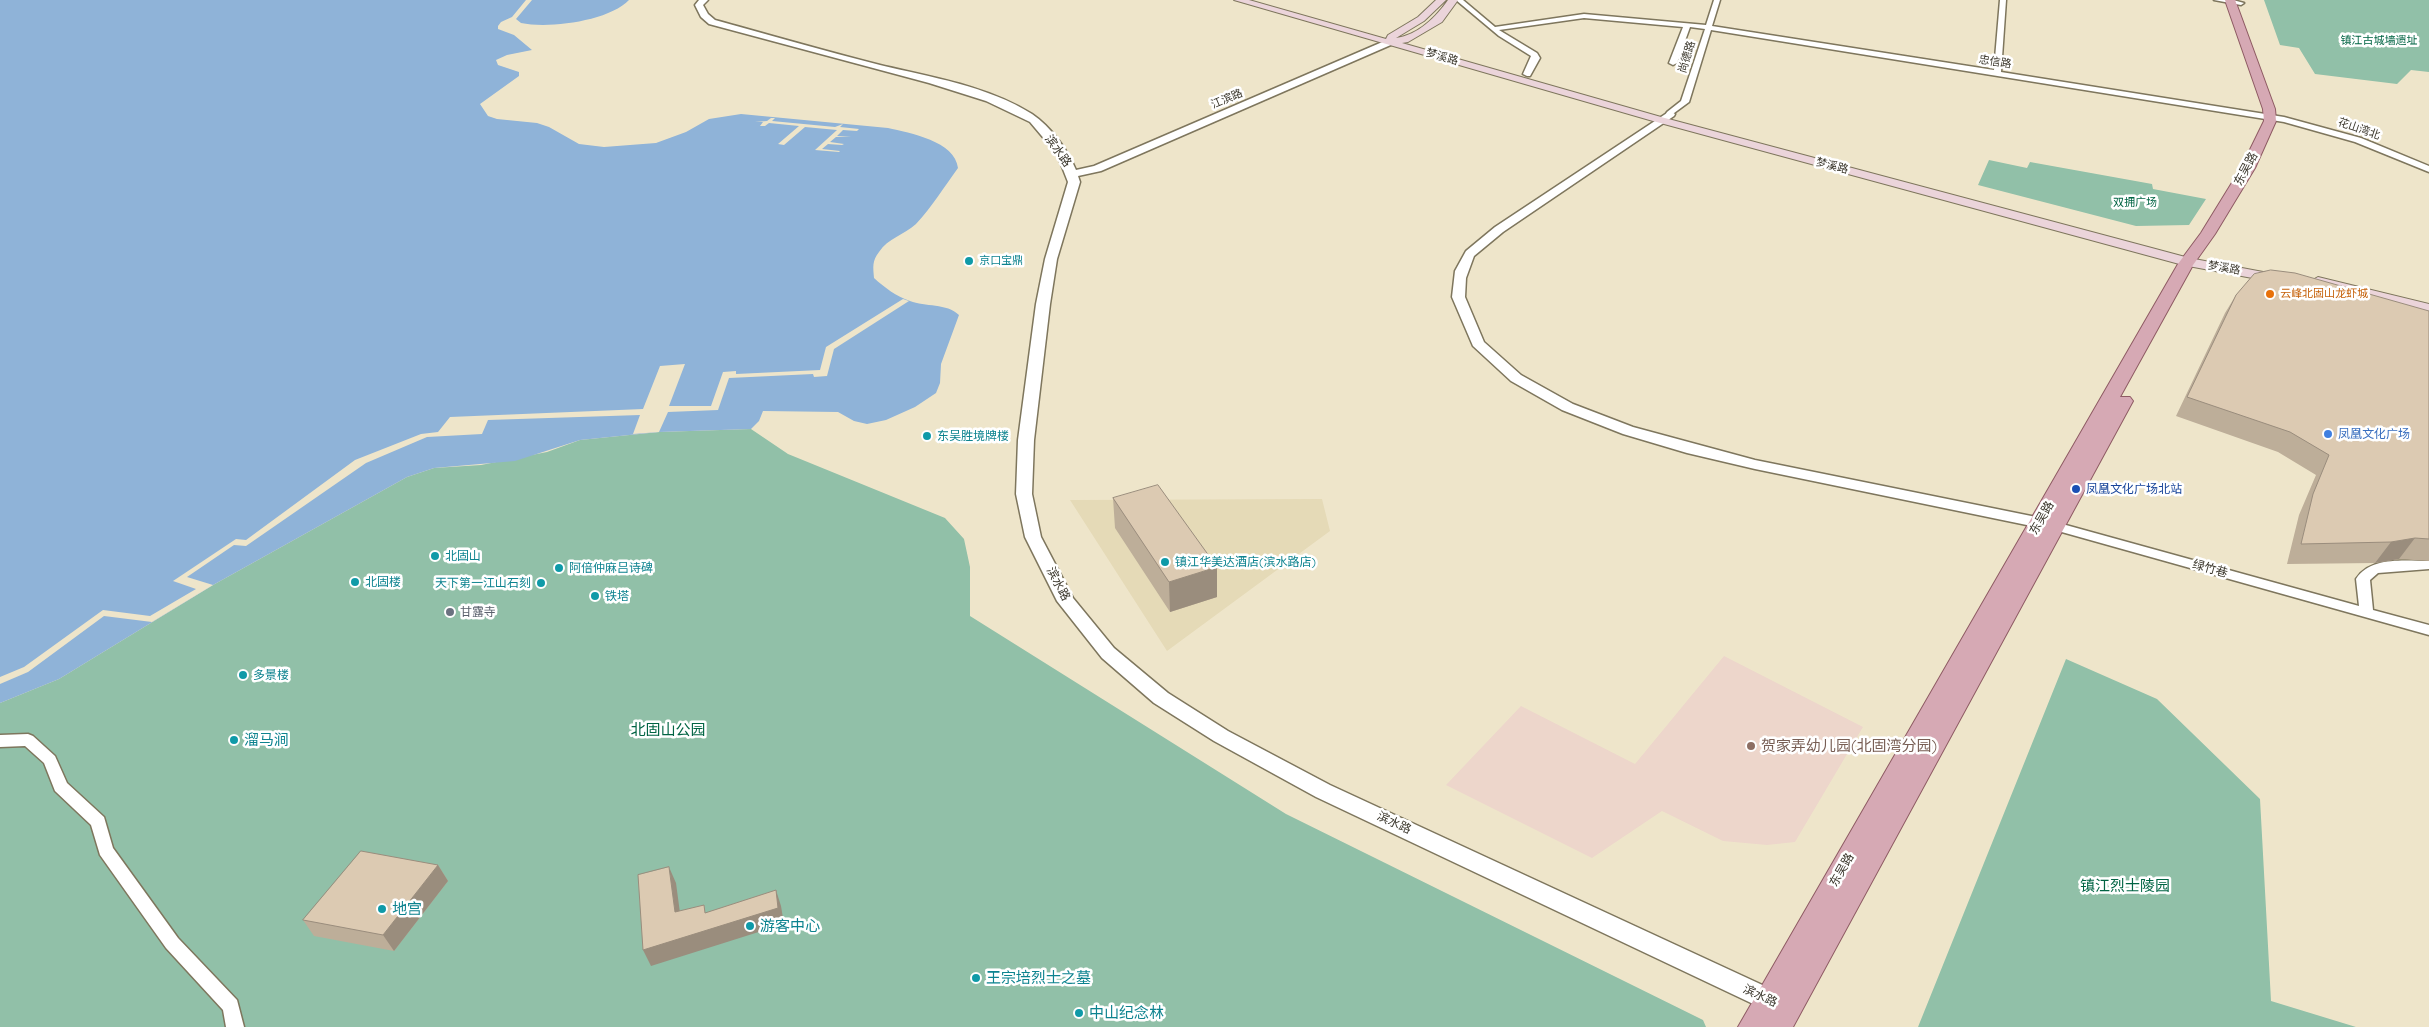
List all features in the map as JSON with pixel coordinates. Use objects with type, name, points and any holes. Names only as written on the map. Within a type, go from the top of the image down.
[{"type":"main road","name":"梦溪路","points":[[1239,0],[1390,39],[1404,40],[1527,74],[1666,117]]},
{"type":"main road","name":"梦溪路","points":[[1257,0],[1666,117],[2198,258],[2429,308]]},
{"type":"main road","name":"江滨路","points":[[1390,39],[1421,19],[1441,0]]},
{"type":"main road","points":[[1404,40],[1439,20],[1453,0]]},
{"type":"main road","points":[[2235,1],[2274,116]]},
{"type":"main road","name":"东吴路","points":[[1753,1027],[1778,1012],[2047,524],[2198,258],[2259,171],[2280,123],[2274,116]]},
{"type":"main road","name":"梦溪路","points":[[2298,279],[2429,316]]},
{"type":"street","name":"滨水路","points":[[704,0],[700,5],[704,15],[712,22],[936,82],[995,101],[1028,116],[1050,137],[1066,158],[1073,174],[1074,182],[1051,260],[1043,304],[1026,440],[1024,494],[1033,536],[1066,601],[1108,653],[1161,698],[1221,736],[1323,791],[1778,1012]]},
{"type":"street","points":[[1459,0],[1494,29],[1534,54],[1536,58],[1527,74]]},
{"type":"street","name":"尚德路","points":[[1666,117],[1685,102],[1717,0]]},
{"type":"street","points":[[1997,74],[2003,0]]},
{"type":"street","points":[[2217,0],[2235,1]]},
{"type":"street","name":"忠信路","points":[[1494,29],[1584,16],[1708,27],[1997,74],[2274,116]]},
{"type":"street","points":[[1673,63],[1687,25]]},
{"type":"street","name":"江滨路","points":[[1073,174],[1097,169],[1390,39]]},
{"type":"street","name":"花山湾北","points":[[2274,116],[2347,136],[2429,169]]},
{"type":"street","points":[[1666,117],[1502,228],[1470,254],[1456,286],[1462,320],[1492,360],[1537,391],[1574,410],[1667,444],[1744,464],[2047,524]]},
{"type":"street","name":"绿竹巷","points":[[2047,524],[2429,630]]},
{"type":"street","points":[[2366,613],[2363,579],[2374,569],[2392,566],[2429,565]]},
{"type":"street","points":[[0,742],[28,740],[50,760],[61,787],[98,822],[106,850],[150,914],[172,943],[231,1006],[235,1027]]},
{"type":"shaded area","points":[[1322,499],[1330,531],[1167,651],[1070,500]]},
{"type":"shaded area","name":"贺家弄幼儿园(北固湾分园)","points":[[1724,656],[1863,727],[1795,842],[1767,845],[1723,841],[1662,811],[1592,858],[1446,785],[1521,706],[1635,764]]},
{"type":"green space","name":"镇江古城墙遗址","points":[[2264,0],[2429,0],[2429,72],[2411,70],[2397,84],[2315,74],[2299,48],[2280,45]]},
{"type":"green space","name":"双拥广场","points":[[1989,160],[2027,168],[2030,162],[2152,184],[2153,189],[2206,199],[2189,225],[2136,226],[1978,185]]},
{"type":"green space","name":"北固山公园","points":[[751,429],[788,454],[945,518],[964,539],[970,567],[970,616],[1286,814],[1703,1020],[1706,1027],[0,1027],[0,703],[59,679],[213,585],[407,477],[434,468],[481,465],[547,452],[580,440],[659,432]]},
{"type":"green space","name":"镇江烈士陵园","points":[[2066,659],[2157,699],[2260,799],[2271,1001],[2356,1027],[1918,1027]]},
{"type":"water","points":[[0,0],[526,0],[512,17],[501,22],[498,29],[514,35],[532,50],[507,55],[496,60],[498,65],[519,72],[519,76],[480,104],[488,116],[497,119],[537,123],[549,127],[579,144],[604,147],[656,143],[686,132],[709,119],[741,114],[888,128],[930,140],[949,151],[955,159],[958,168],[933,204],[916,224],[883,247],[875,258],[873,267],[874,278],[895,294],[916,303],[942,307],[959,315],[941,364],[940,383],[936,393],[915,407],[886,420],[867,424],[854,421],[838,412],[763,411],[759,421],[751,429],[659,432],[580,440],[515,461],[434,468],[407,477],[213,585],[59,679],[0,703]]},
{"type":"water","points":[[532,0],[629,0],[608,13],[578,22],[547,25],[521,23],[516,19]]},
{"type":"pier","points":[[775,118],[772,121],[835,127],[843,124],[840,127],[859,129],[857,131],[843,130],[837,136],[851,137],[836,137],[830,142],[844,144],[828,144],[822,149],[839,152],[815,150],[837,130],[805,127],[784,145],[778,144],[799,126],[769,123],[765,126],[760,126],[763,122],[755,122],[767,121]]},
{"type":"pier","points":[[903,299],[909,301],[834,349],[827,376],[814,377],[813,374],[729,378],[718,410],[668,412],[659,432],[633,434],[640,415],[488,420],[482,434],[427,437],[366,463],[246,546],[234,545],[187,577],[213,585],[152,622],[104,616],[28,672],[0,684],[0,677],[24,667],[103,610],[150,616],[196,589],[173,581],[236,539],[246,540],[355,460],[421,434],[438,432],[450,417],[643,409],[660,366],[685,364],[669,406],[711,406],[723,372],[736,371],[736,374],[820,370],[826,347]]},
{"type":"building","name":"凤凰文化广场","points":[[2271,270],[2295,273],[2429,311],[2429,539],[2415,538],[2391,542],[2301,544],[2313,494],[2329,455],[2290,432],[2187,397],[2236,295],[2254,274]]},
{"type":"building","points":[[1158,485],[1217,567],[1169,582],[1113,498]]},
{"type":"building","name":"地宫","points":[[361,851],[438,865],[383,935],[303,920]]},
{"type":"building","points":[[669,867],[675,912],[704,905],[705,913],[776,890],[778,908],[643,950],[638,875]]},
{"type":"place","name":"京口宝鼎","points":[[969,261]]},
{"type":"place","name":"云峰北固山龙虾城","points":[[2270,294]]},
{"type":"place","name":"凤凰文化广场","points":[[2328,434]]},
{"type":"place","name":"东吴胜境牌楼","points":[[927,436]]},
{"type":"place","name":"凤凰文化广场北站","points":[[2076,489]]},
{"type":"place","name":"北固山","points":[[435,556]]},
{"type":"place","name":"镇江华美达酒店(滨水路店)","points":[[1165,562]]},
{"type":"place","name":"阿倍仲麻吕诗碑","points":[[559,568]]},
{"type":"place","name":"北固楼","points":[[355,582]]},
{"type":"place","name":"天下第一江山石刻","points":[[541,583]]},
{"type":"place","name":"铁塔","points":[[595,596]]},
{"type":"place","name":"甘露寺","points":[[450,612]]},
{"type":"place","name":"多景楼","points":[[243,675]]},
{"type":"place","name":"溜马涧","points":[[234,740]]},
{"type":"place","name":"贺家弄幼儿园(北固湾分园)","points":[[1751,746]]},
{"type":"place","name":"地宫","points":[[382,909]]},
{"type":"place","name":"游客中心","points":[[750,926]]},
{"type":"place","name":"王宗培烈士之墓","points":[[976,978]]},
{"type":"place","name":"中山纪念林","points":[[1079,1013]]}]
